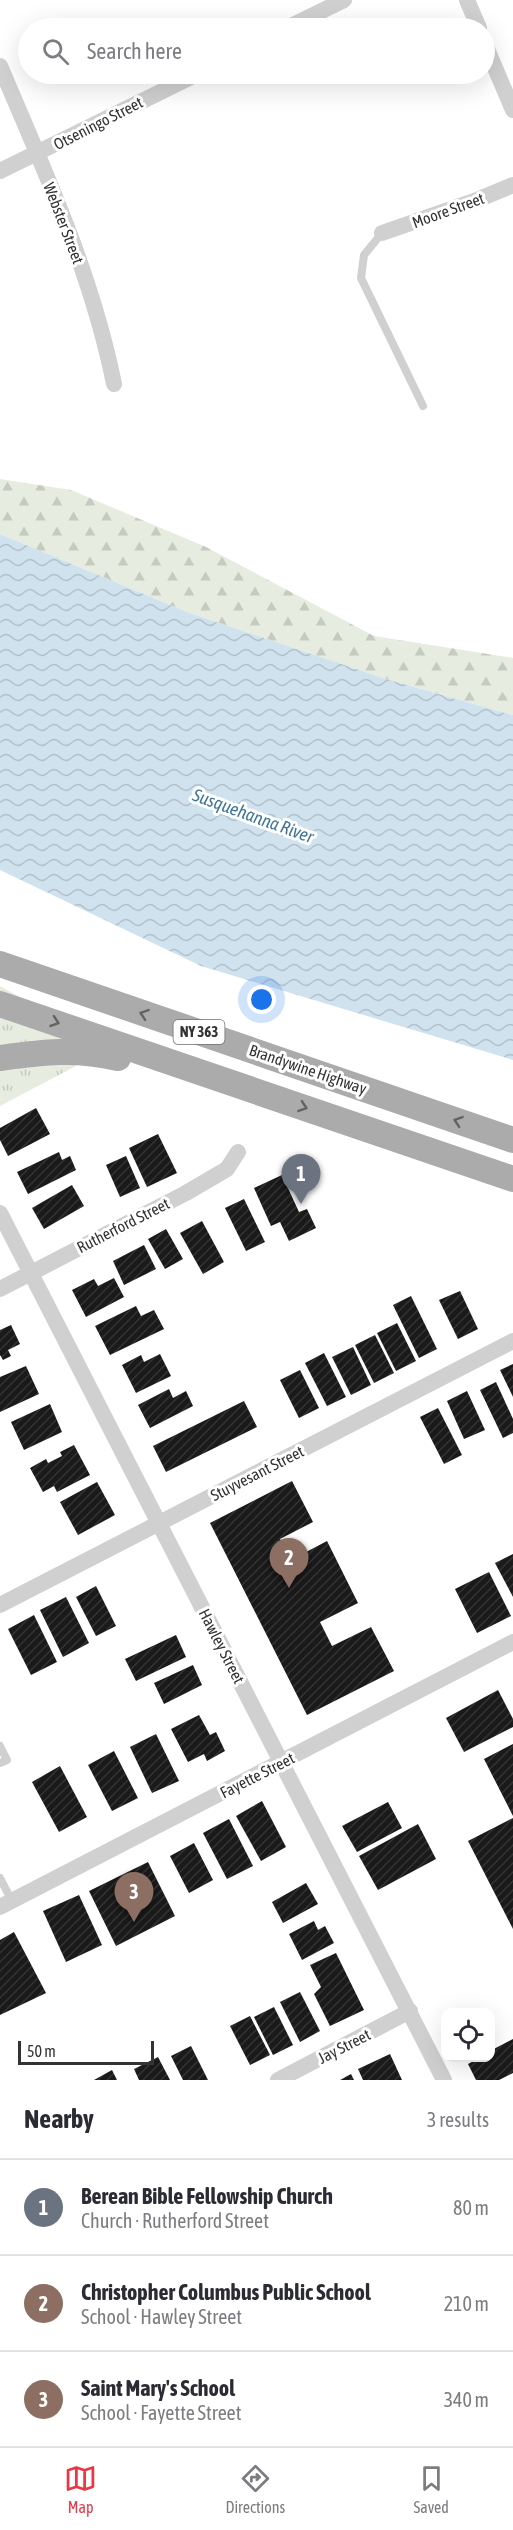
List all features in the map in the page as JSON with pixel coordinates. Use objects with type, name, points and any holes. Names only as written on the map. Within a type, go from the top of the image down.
[{"type":"main road","points":[[0,950],[102,999]]},
{"type":"main road","name":"Brandywine Highway","points":[[0,964],[513,1140]]},
{"type":"main road","name":"NY 363","points":[[0,1004],[513,1179]]},
{"type":"main road","points":[[0,1058],[49,1051],[89,1052],[247,1088]]},
{"type":"main road","points":[[415,1145],[513,1193]]},
{"type":"street","points":[[307,18],[344,0]]},
{"type":"street","points":[[467,0],[475,18]]},
{"type":"street","name":"Webster Street","points":[[0,66],[37,153],[91,292],[105,336],[114,384]]},
{"type":"street","points":[[495,68],[513,110]]},
{"type":"street","name":"Otseningo Street","points":[[0,171],[177,84]]},
{"type":"street","name":"Moore Street","points":[[382,233],[513,185]]},
{"type":"street","name":"Rutherford Street","points":[[0,1289],[186,1193],[227,1169],[238,1152]]},
{"type":"street","name":"Hawley Street","points":[[0,1213],[444,2080]]},
{"type":"street","name":"Stuyvesant Street","points":[[0,1605],[513,1341]]},
{"type":"street","name":"Fayette Street","points":[[6,1904],[511,1648]]},
{"type":"street","name":"Jay Street","points":[[278,2080],[410,2011]]},
{"type":"lane","points":[[382,233],[364,255],[361,278],[423,405]]},
{"type":"lane","points":[[0,1746],[7,1760],[0,1763]]},
{"type":"lane","points":[[0,1878],[6,1904]]},
{"type":"green space","points":[[0,479],[71,490],[206,547],[374,636],[513,658],[513,715],[386,679],[187,612],[0,534]]},
{"type":"green space","points":[[0,986],[110,1048],[0,1106]]},
{"type":"water","name":"Susquehanna River","points":[[0,534],[187,612],[386,679],[513,715],[513,1060],[201,966],[0,870]]},
{"type":"building","points":[[36,1108],[50,1134],[8,1156],[0,1140],[0,1128]]},
{"type":"building","points":[[158,1134],[177,1173],[147,1187],[129,1148]]},
{"type":"building","points":[[59,1152],[62,1160],[70,1156],[76,1170],[28,1194],[17,1172]]},
{"type":"building","points":[[126,1156],[140,1188],[120,1197],[106,1165]]},
{"type":"building","points":[[282,1175],[299,1212],[307,1209],[316,1228],[289,1241],[280,1222],[271,1226],[254,1188]]},
{"type":"building","points":[[72,1185],[84,1206],[44,1229],[32,1208]]},
{"type":"building","points":[[244,1199],[265,1242],[246,1251],[225,1208]]},
{"type":"building","points":[[202,1221],[224,1262],[203,1274],[180,1233]]},
{"type":"building","points":[[166,1229],[183,1259],[165,1269],[148,1239]]},
{"type":"building","points":[[144,1245],[156,1269],[124,1285],[113,1261]]},
{"type":"building","points":[[114,1278],[124,1297],[86,1317],[72,1290],[94,1279],[98,1286]]},
{"type":"building","points":[[460,1291],[478,1329],[458,1339],[439,1300]]},
{"type":"building","points":[[411,1296],[437,1349],[419,1358],[393,1305]]},
{"type":"building","points":[[136,1306],[141,1316],[154,1310],[164,1329],[110,1355],[95,1326]]},
{"type":"building","points":[[397,1323],[416,1361],[396,1371],[377,1333]]},
{"type":"building","points":[[11,1325],[20,1344],[8,1350],[11,1356],[3,1360],[0,1355],[0,1330]]},
{"type":"building","points":[[375,1335],[394,1373],[374,1383],[355,1345]]},
{"type":"building","points":[[353,1347],[371,1385],[351,1395],[332,1357]]},
{"type":"building","points":[[324,1353],[346,1397],[327,1406],[305,1363]]},
{"type":"building","points":[[160,1354],[171,1376],[136,1393],[122,1365],[141,1355],[144,1362]]},
{"type":"building","points":[[513,1364],[513,1397],[500,1370]]},
{"type":"building","points":[[26,1366],[39,1394],[0,1412],[0,1377]]},
{"type":"building","points":[[300,1370],[319,1408],[299,1418],[280,1380]]},
{"type":"building","points":[[496,1382],[513,1419],[513,1433],[503,1438],[480,1390]]},
{"type":"building","points":[[169,1389],[173,1398],[186,1391],[193,1406],[150,1428],[138,1405]]},
{"type":"building","points":[[467,1391],[485,1430],[464,1439],[447,1401]]},
{"type":"building","points":[[244,1401],[257,1427],[166,1472],[153,1446]]},
{"type":"building","points":[[50,1404],[62,1432],[24,1450],[11,1422]]},
{"type":"building","points":[[438,1408],[462,1455],[444,1464],[420,1417]]},
{"type":"building","points":[[74,1445],[90,1475],[57,1492],[54,1486],[43,1492],[30,1468],[46,1459],[48,1463],[62,1456],[60,1452]]},
{"type":"building","points":[[292,1481],[313,1522],[280,1539],[291,1560],[327,1541],[358,1603],[320,1622],[332,1646],[371,1627],[394,1671],[307,1715],[210,1523]]},
{"type":"building","points":[[97,1482],[115,1515],[78,1535],[60,1502]]},
{"type":"building","points":[[513,1554],[513,1597],[495,1563]]},
{"type":"building","points":[[489,1572],[511,1616],[477,1633],[455,1589]]},
{"type":"building","points":[[96,1586],[116,1626],[96,1636],[76,1597]]},
{"type":"building","points":[[66,1597],[89,1643],[63,1657],[40,1610]]},
{"type":"building","points":[[34,1615],[57,1662],[31,1675],[8,1629]]},
{"type":"building","points":[[176,1635],[186,1657],[136,1681],[125,1659]]},
{"type":"building","points":[[193,1665],[202,1685],[164,1704],[154,1683]]},
{"type":"building","points":[[498,1690],[513,1719],[513,1727],[464,1752],[446,1718]]},
{"type":"building","points":[[199,1715],[210,1735],[216,1732],[225,1751],[207,1761],[204,1754],[188,1762],[171,1729]]},
{"type":"building","points":[[156,1734],[179,1781],[152,1793],[130,1747]]},
{"type":"building","points":[[513,1744],[513,1816],[484,1759]]},
{"type":"building","points":[[114,1751],[138,1798],[112,1811],[88,1765]]},
{"type":"building","points":[[60,1766],[87,1817],[59,1832],[32,1782]]},
{"type":"building","points":[[262,1801],[286,1847],[261,1861],[236,1816]]},
{"type":"building","points":[[388,1802],[402,1828],[357,1852],[342,1826]]},
{"type":"building","points":[[513,1818],[513,1929],[468,1841]]},
{"type":"building","points":[[229,1819],[253,1866],[227,1879],[203,1833]]},
{"type":"building","points":[[418,1824],[436,1859],[378,1890],[359,1856]]},
{"type":"building","points":[[194,1843],[213,1880],[189,1893],[170,1856]]},
{"type":"building","points":[[148,1862],[175,1916],[116,1946],[89,1891]]},
{"type":"building","points":[[306,1883],[318,1904],[283,1923],[272,1902]]},
{"type":"building","points":[[79,1895],[102,1945],[66,1962],[43,1911]]},
{"type":"building","points":[[314,1921],[318,1930],[325,1926],[334,1943],[302,1960],[289,1934]]},
{"type":"building","points":[[14,1932],[46,1993],[0,2015],[0,1940]]},
{"type":"building","points":[[336,1953],[364,2010],[330,2026],[314,1994],[321,1987],[310,1965]]},
{"type":"building","points":[[300,1992],[320,2031],[300,2042],[280,2002]]},
{"type":"building","points":[[274,2007],[293,2045],[273,2055],[254,2017]]},
{"type":"building","points":[[250,2016],[270,2055],[250,2065],[230,2026]]},
{"type":"building","points":[[513,2039],[513,2073],[499,2080],[476,2080],[468,2064],[495,2062],[495,2048]]},
{"type":"building","points":[[191,2046],[208,2080],[183,2080],[171,2056]]},
{"type":"building","points":[[390,2054],[402,2080],[363,2080],[358,2069]]},
{"type":"building","points":[[158,2057],[170,2080],[139,2080],[134,2069]]},
{"type":"building","points":[[112,2070],[117,2080],[94,2080]]},
{"type":"building","points":[[351,2074],[354,2080],[340,2080]]},
{"type":"place","name":"Berean Bible Fellowship Church","points":[[301,1204]]},
{"type":"place","name":"Christopher Columbus Public School","points":[[289,1588]]},
{"type":"place","name":"Saint Mary's School","points":[[134,1922]]}]
